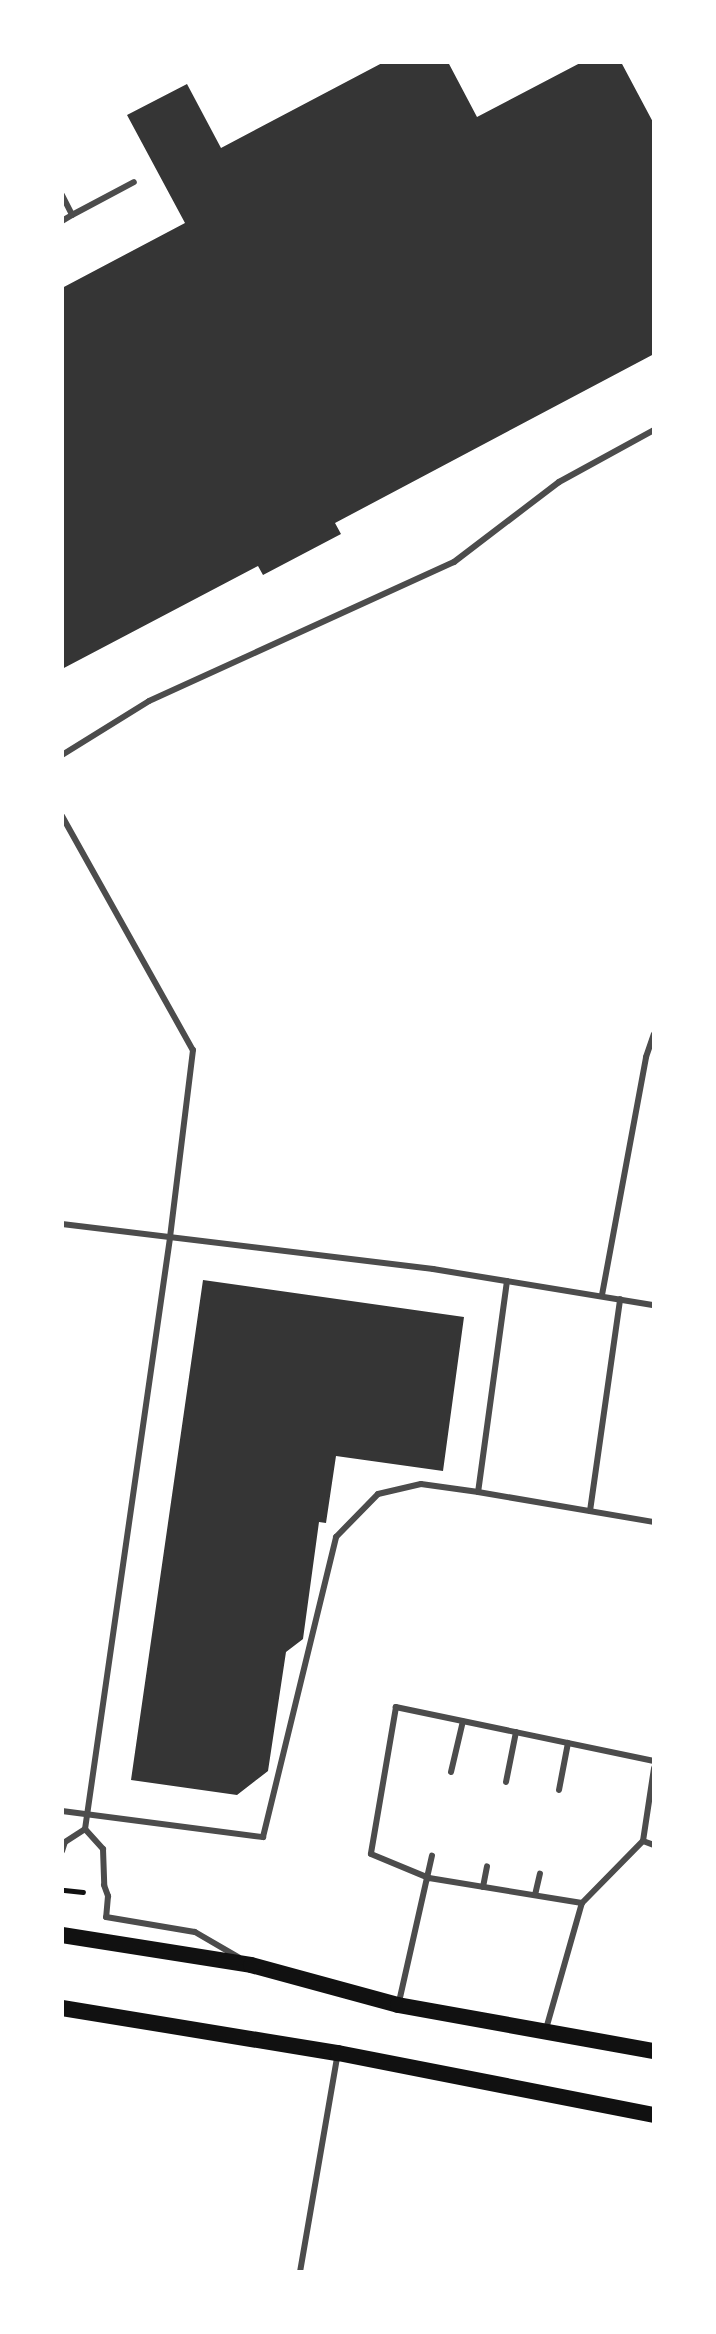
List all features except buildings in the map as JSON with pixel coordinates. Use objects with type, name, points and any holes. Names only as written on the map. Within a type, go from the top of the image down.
[{"type":"main road","points":[[62,1935],[251,1965],[398,2005],[654,2051]]},
{"type":"main road","points":[[62,2008],[338,2053],[654,2115]]},
{"type":"lane","points":[[62,221],[134,182]]},
{"type":"lane","points":[[62,195],[72,215]]},
{"type":"lane","points":[[62,755],[149,701],[454,562],[559,482],[654,430]]},
{"type":"lane","points":[[62,816],[193,1050],[170,1238],[85,1829],[65,1842],[62,1851]]},
{"type":"lane","points":[[602,1295],[646,1057],[654,1034]]},
{"type":"lane","points":[[62,1224],[507,1281],[654,1305]]},
{"type":"lane","points":[[478,1492],[507,1281]]},
{"type":"lane","points":[[590,1511],[620,1299]]},
{"type":"lane","points":[[62,1811],[263,1837],[336,1537],[378,1494],[421,1484],[654,1522]]},
{"type":"lane","points":[[582,1903],[429,1878],[371,1854],[396,1707],[654,1761]]},
{"type":"lane","points":[[451,1772],[463,1721]]},
{"type":"lane","points":[[506,1782],[516,1732]]},
{"type":"lane","points":[[559,1790],[568,1743]]},
{"type":"lane","points":[[545,2032],[582,1903],[643,1841],[654,1768]]},
{"type":"lane","points":[[85,1829],[103,1849],[104,1885],[108,1896],[106,1917],[195,1932],[251,1965]]},
{"type":"lane","points":[[643,1841],[654,1845]]},
{"type":"lane","points":[[398,2005],[432,1856]]},
{"type":"lane","points":[[483,1887],[487,1866]]},
{"type":"lane","points":[[535,1895],[540,1874]]},
{"type":"lane","points":[[300,2272],[338,2053]]},
{"type":"path","points":[[64,1890],[83,1892]]}]
